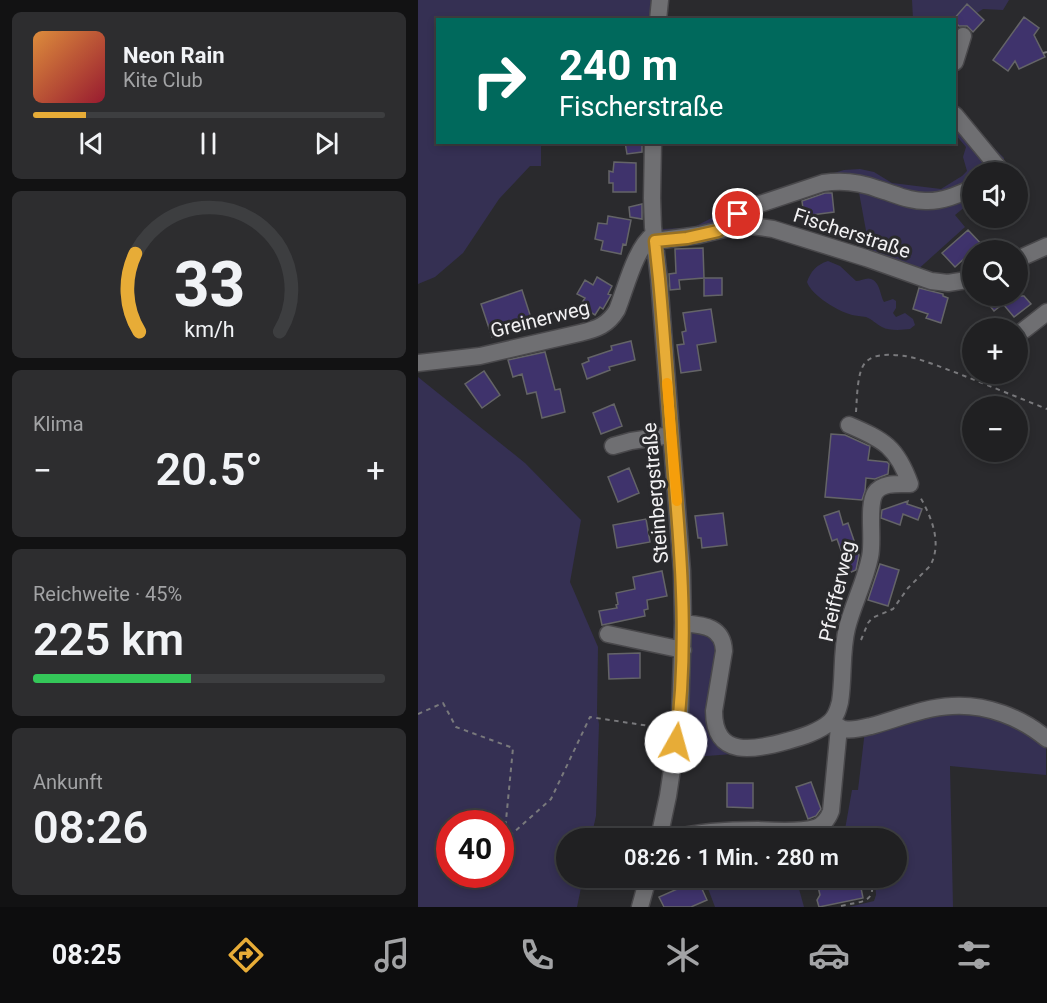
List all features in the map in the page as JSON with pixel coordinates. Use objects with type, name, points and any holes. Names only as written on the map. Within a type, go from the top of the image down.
[{"type":"street","points":[[658,18],[660,0]]},
{"type":"street","points":[[956,59],[963,36]]},
{"type":"street","points":[[956,115],[994,162]]},
{"type":"street","name":"Steinbergstraße","points":[[653,144],[654,238],[682,572],[684,623],[678,730],[661,828]]},
{"type":"street","name":"Fischerstraße","points":[[718,231],[748,208],[833,182],[855,183],[915,201],[946,199],[962,192]]},
{"type":"street","name":"Fischerstraße","points":[[654,238],[687,238],[742,226],[762,227],[866,258],[931,281],[948,284],[962,282]]},
{"type":"street","name":"Greinerweg","points":[[418,363],[480,356],[594,330],[604,325],[617,310],[638,253],[644,243],[654,238]]},
{"type":"street","points":[[1028,254],[1046,246]]},
{"type":"street","points":[[1028,327],[1046,312]]},
{"type":"street","points":[[852,426],[876,438],[892,450],[901,462],[910,484]]},
{"type":"street","points":[[613,446],[671,435]]},
{"type":"street","name":"Pfeifferweg","points":[[811,828],[820,826],[827,820],[830,811],[832,725],[840,702],[847,629],[871,556],[871,512],[874,496],[880,488],[886,486],[910,484]]},
{"type":"street","points":[[684,623],[712,628],[723,642],[724,651],[714,718],[718,732],[727,743],[739,748],[753,749],[792,740],[832,725],[844,729],[862,728],[942,707],[965,706],[1004,714],[1026,723],[1046,739]]},
{"type":"street","points":[[608,634],[683,650]]},
{"type":"street","points":[[640,907],[645,888]]},
{"type":"path","points":[[852,426],[861,370],[865,362],[885,355],[906,357],[936,365],[1046,409]]},
{"type":"path","points":[[858,645],[872,618],[893,609],[933,561],[936,541],[933,525],[916,489],[910,484]]},
{"type":"path","points":[[418,714],[443,703],[456,727],[513,748],[504,842],[551,799],[589,717],[678,730]]},
{"type":"path","points":[[841,906],[865,900],[872,894],[872,888]]},
{"type":"shaded area","points":[[418,0],[654,0],[653,13],[648,18],[436,18],[436,144],[541,144],[541,166],[530,166],[499,199],[463,253],[435,277],[418,284]]},
{"type":"shaded area","points":[[912,0],[1009,0],[1003,10],[983,9],[977,13],[967,4],[955,18],[913,18]]},
{"type":"shaded area","points":[[956,116],[973,127],[1004,158],[1004,162],[964,162],[963,157],[966,147],[956,135]]},
{"type":"shaded area","points":[[860,169],[874,172],[892,183],[941,189],[962,176],[962,189],[937,198],[856,179],[677,235],[661,229],[696,226],[753,197],[844,170]]},
{"type":"shaded area","points":[[858,187],[960,197],[962,200],[962,209],[955,215],[964,228],[915,272],[867,255],[869,247]]},
{"type":"shaded area","points":[[828,261],[840,266],[856,281],[868,278],[874,281],[884,302],[893,299],[896,301],[893,313],[896,317],[905,313],[913,319],[915,325],[910,329],[888,329],[866,317],[846,313],[826,302],[814,292],[807,282],[814,269]]},
{"type":"shaded area","points":[[418,377],[525,463],[581,520],[570,582],[598,647],[597,713],[599,724],[596,816],[593,828],[556,828],[556,888],[581,888],[577,907],[418,907]]},
{"type":"shaded area","points":[[698,629],[718,640],[710,719],[746,753],[680,758],[690,634]]},
{"type":"shaded area","points":[[980,711],[1046,742],[1046,775],[950,766],[953,907],[849,907],[874,901],[876,888],[907,888],[907,828],[845,828],[852,790],[858,790],[865,730],[926,714]]},
{"type":"shaded area","points":[[708,888],[799,888],[804,907],[715,907]]},
{"type":"building","points":[[967,4],[984,20],[973,32],[967,26],[959,26],[955,18]]},
{"type":"building","points":[[1024,17],[1039,28],[1034,35],[1045,57],[1019,69],[1015,61],[1008,71],[993,60]]},
{"type":"building","points":[[625,144],[642,144],[642,152],[627,154]]},
{"type":"building","points":[[614,162],[636,163],[636,192],[613,192],[613,183],[609,183],[609,171],[613,172]]},
{"type":"building","points":[[825,193],[832,193],[834,212],[804,216],[802,201]]},
{"type":"building","points":[[642,204],[642,219],[630,217],[629,207]]},
{"type":"building","points":[[608,216],[631,220],[626,245],[623,244],[621,254],[601,250],[603,241],[595,239],[598,223],[607,224]]},
{"type":"building","points":[[968,230],[978,240],[962,240],[962,261],[955,267],[942,253]]},
{"type":"building","points":[[703,248],[704,278],[679,280],[680,289],[670,290],[669,274],[676,273],[675,249]]},
{"type":"building","points":[[597,277],[612,286],[608,294],[611,295],[603,309],[600,307],[595,315],[580,306],[585,298],[577,294],[585,280],[593,285]]},
{"type":"building","points":[[704,278],[722,278],[722,295],[704,296]]},
{"type":"building","points":[[919,288],[943,294],[948,298],[941,323],[926,318],[928,314],[913,309]]},
{"type":"building","points":[[522,290],[533,324],[492,337],[481,304]]},
{"type":"building","points":[[1028,301],[1031,304],[1014,317],[1005,306],[1028,306]]},
{"type":"building","points":[[990,306],[1000,306],[994,311]]},
{"type":"building","points":[[711,309],[716,342],[697,345],[701,370],[681,373],[677,345],[684,344],[682,332],[686,331],[683,313]]},
{"type":"building","points":[[631,341],[635,360],[609,367],[610,370],[587,379],[582,364],[589,361],[588,358],[612,350],[611,346]]},
{"type":"building","points":[[545,352],[555,390],[560,389],[565,412],[542,418],[536,392],[527,394],[522,374],[513,377],[508,360]]},
{"type":"building","points":[[484,371],[500,395],[482,408],[465,384]]},
{"type":"building","points":[[614,404],[622,426],[601,434],[593,413]]},
{"type":"building","points":[[831,434],[845,435],[870,446],[868,460],[889,464],[888,474],[875,479],[866,478],[862,500],[825,497]]},
{"type":"building","points":[[629,468],[639,493],[618,502],[608,477]]},
{"type":"building","points":[[908,501],[907,504],[922,509],[918,520],[903,514],[900,525],[881,518],[882,510]]},
{"type":"building","points":[[839,511],[843,525],[848,523],[859,555],[856,570],[849,573],[837,539],[832,541],[824,516]]},
{"type":"building","points":[[723,513],[727,545],[702,548],[695,516]]},
{"type":"building","points":[[646,519],[650,542],[617,548],[613,525]]},
{"type":"building","points":[[880,564],[899,570],[888,606],[868,600]]},
{"type":"building","points":[[662,571],[667,596],[647,600],[648,609],[644,610],[645,616],[602,625],[599,611],[617,608],[616,593],[635,589],[633,577]]},
{"type":"building","points":[[640,653],[640,678],[609,679],[608,654]]},
{"type":"building","points":[[811,782],[821,809],[816,816],[808,819],[796,787]]},
{"type":"building","points":[[727,783],[753,783],[753,808],[727,807]]},
{"type":"building","points":[[679,888],[702,888],[707,900],[691,907],[664,907],[659,897]]},
{"type":"building","points":[[818,888],[861,888],[863,898],[819,907],[817,900],[820,895]]},
{"type":"slow traffic","points":[[667,383],[677,501]]},
{"type":"route","points":[[676,742],[680,716],[684,623],[682,572],[655,241],[687,238],[718,231],[738,214]]}]
